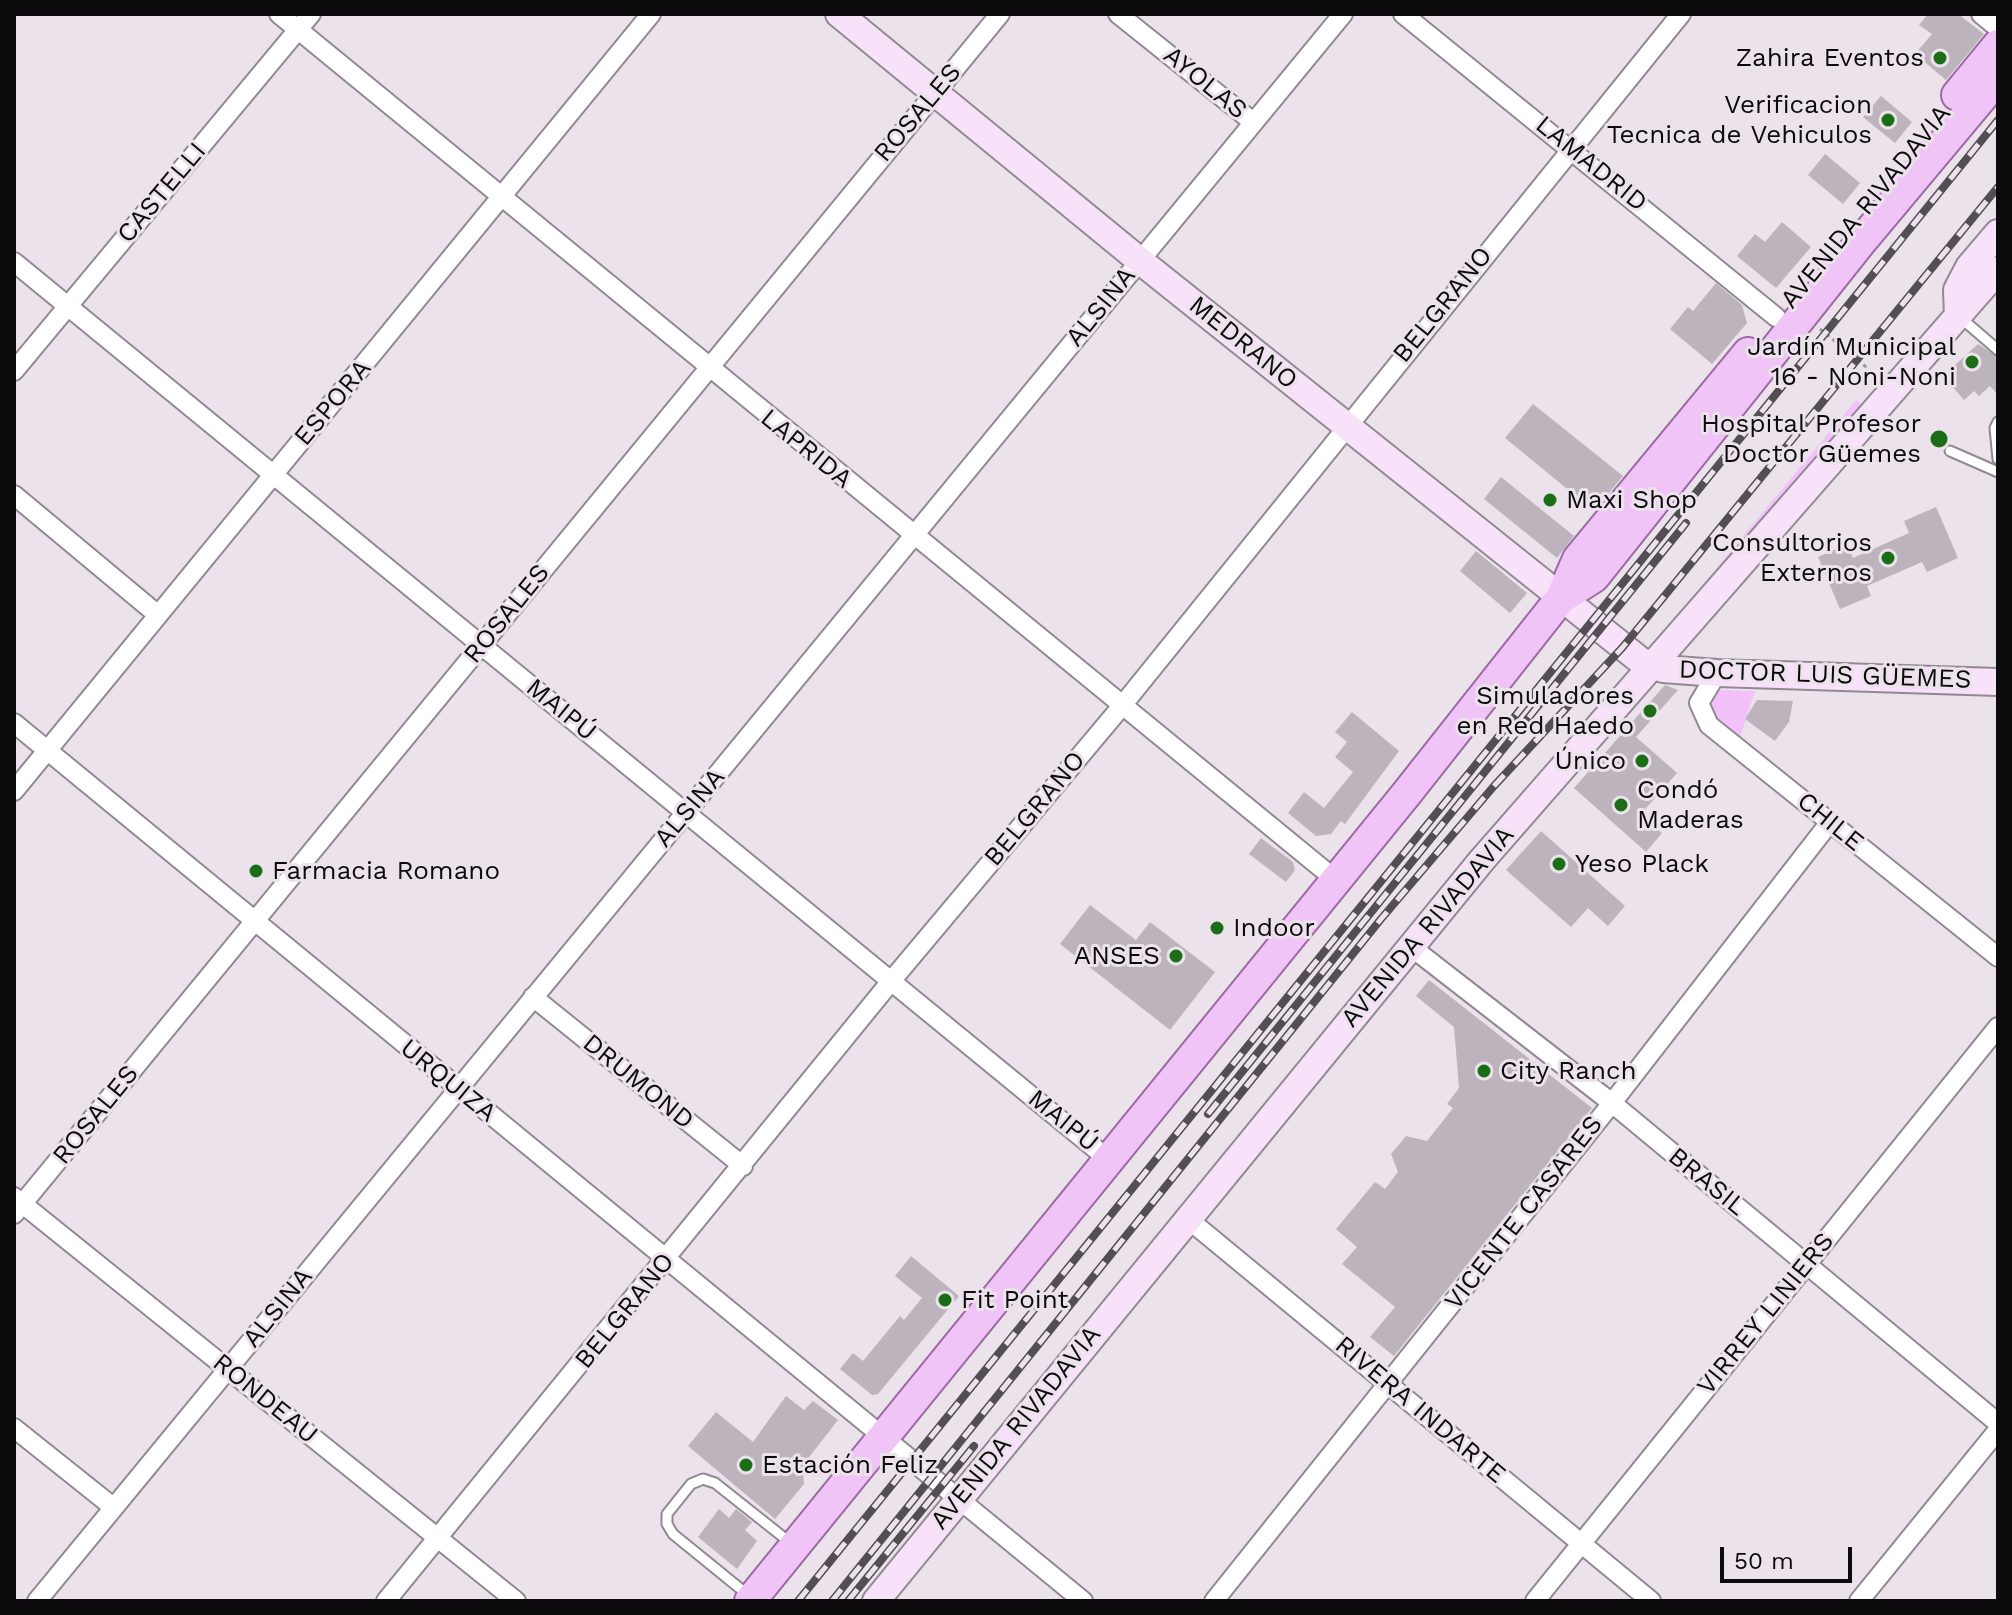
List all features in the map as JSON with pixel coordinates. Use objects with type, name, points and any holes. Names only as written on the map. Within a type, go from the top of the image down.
[{"type":"main road","name":"AVENIDA RIVADAVIA","points":[[751,1600],[1561,598],[1578,559],[1998,45]]},
{"type":"main road","name":"AVENIDA RIVADAVIA","points":[[1561,598],[1594,577],[1864,238],[1998,78]]},
{"type":"street","name":"LAPRIDA","points":[[279,14],[707,368],[1336,880]]},
{"type":"street","name":"CASTELLI","points":[[14,371],[311,14]]},
{"type":"street","name":"ESPORA","points":[[14,791],[651,14]]},
{"type":"street","name":"MEDRANO","points":[[839,14],[1139,260],[1631,654],[1653,666]]},
{"type":"street","name":"ROSALES","points":[[17,1205],[482,646],[1000,14]]},
{"type":"street","name":"AYOLAS","points":[[1118,14],[1253,122]]},
{"type":"street","name":"ALSINA","points":[[37,1601],[1343,14]]},
{"type":"street","name":"LAMADRID","points":[[1403,14],[1571,147],[1776,317]]},
{"type":"street","name":"BELGRANO","points":[[386,1601],[667,1260],[892,980],[1121,707],[1345,425],[1681,14]]},
{"type":"street","points":[[1981,14],[1998,28]]},
{"type":"street","points":[[1864,238],[1910,204],[1998,101]]},
{"type":"street","points":[[1958,316],[1957,290],[1969,267],[1998,233]]},
{"type":"street","name":"MAIPÚ","points":[[14,262],[1108,1159]]},
{"type":"street","name":"AVENIDA RIVADAVIA","points":[[876,1601],[1410,946],[1998,270]]},
{"type":"street","points":[[14,495],[158,615]]},
{"type":"street","name":"DOCTOR LUIS GÜEMES","points":[[1653,666],[1717,673],[1998,682]]},
{"type":"street","name":"CHILE","points":[[1717,673],[1699,703],[1709,725],[1998,957]]},
{"type":"street","name":"URQUIZA","points":[[14,723],[1083,1601]]},
{"type":"street","name":"VICENTE CASARES","points":[[1214,1601],[1612,1103],[1830,822]]},
{"type":"street","name":"BRASIL","points":[[1410,946],[1612,1103],[1998,1423]]},
{"type":"street","name":"DRUMOND","points":[[533,997],[743,1166]]},
{"type":"street","name":"VIRREY LINIERS","points":[[1535,1601],[1998,1027]]},
{"type":"street","name":"RONDEAU","points":[[17,1205],[228,1369],[516,1601]]},
{"type":"street","name":"RIVERA INDARTE","points":[[1188,1219],[1651,1601]]},
{"type":"street","points":[[14,1428],[113,1507]]},
{"type":"street","points":[[1859,1601],[1998,1430]]},
{"type":"lane","points":[[1958,316],[1998,350]]},
{"type":"lane","points":[[1998,422],[1998,459]]},
{"type":"lane","points":[[1950,451],[1998,472]]},
{"type":"lane","points":[[751,1600],[673,1534],[667,1524],[667,1514],[691,1484],[703,1479],[715,1483],[794,1546]]},
{"type":"path","points":[[1814,324],[1894,390]]},
{"type":"shaded area","points":[[1856,400],[1865,407],[1688,608],[1692,598]]},
{"type":"shaded area","points":[[1719,690],[1755,691],[1740,737],[1708,709],[1713,694]]},
{"type":"building","points":[[1928,14],[1958,14],[1984,34],[1946,80],[1915,54],[1932,34],[1919,25]]},
{"type":"building","name":"Verificacion Tecnica de Vehiculos","points":[[1881,96],[1912,122],[1895,143],[1863,117]]},
{"type":"building","points":[[1825,154],[1860,183],[1843,204],[1808,175]]},
{"type":"building","points":[[1782,222],[1811,247],[1776,288],[1737,256],[1755,234],[1765,242]]},
{"type":"building","points":[[1716,283],[1742,305],[1747,323],[1712,364],[1670,329],[1688,307],[1693,311]]},
{"type":"building","points":[[1978,344],[1998,357],[1998,395],[1990,386],[1979,396],[1974,391],[1964,400],[1943,376]]},
{"type":"building","points":[[1533,404],[1623,476],[1594,511],[1505,438]]},
{"type":"building","points":[[1501,477],[1574,536],[1557,558],[1484,499]]},
{"type":"building","name":"Consultorios Externos","points":[[1936,507],[1958,558],[1927,572],[1922,562],[1867,586],[1871,596],[1840,609],[1818,557],[1847,544],[1853,558],[1909,533],[1904,521]]},
{"type":"building","points":[[1476,551],[1527,593],[1510,613],[1460,571]]},
{"type":"building","points":[[1665,685],[1678,690],[1636,737],[1677,773],[1640,815],[1662,833],[1646,852],[1574,788]]},
{"type":"building","points":[[1757,700],[1793,701],[1789,722],[1775,741],[1745,719]]},
{"type":"building","points":[[1352,712],[1399,751],[1345,824],[1341,821],[1331,834],[1316,836],[1288,813],[1304,792],[1324,808],[1353,772],[1335,757],[1347,742],[1335,732]]},
{"type":"building","points":[[1541,831],[1625,906],[1608,926],[1588,908],[1571,927],[1506,870]]},
{"type":"building","points":[[1261,838],[1293,862],[1295,870],[1286,882],[1249,854]]},
{"type":"building","points":[[1090,905],[1136,940],[1150,922],[1215,972],[1170,1030],[1060,944]]},
{"type":"building","points":[[1429,980],[1592,1108],[1394,1356],[1370,1337],[1395,1307],[1342,1264],[1357,1247],[1336,1229],[1375,1182],[1385,1189],[1398,1172],[1391,1154],[1406,1136],[1427,1141],[1453,1108],[1447,1104],[1459,1088],[1454,1027],[1416,996]]},
{"type":"building","points":[[911,1256],[959,1296],[878,1394],[872,1395],[840,1369],[853,1353],[863,1361],[900,1316],[904,1320],[922,1298],[895,1276]]},
{"type":"building","points":[[786,1396],[804,1410],[813,1401],[838,1420],[810,1456],[803,1471],[804,1484],[775,1519],[688,1446],[716,1412],[753,1442]]},
{"type":"building","points":[[719,1509],[729,1518],[736,1509],[752,1522],[745,1530],[757,1541],[737,1569],[698,1537]]},
{"type":"railway","points":[[798,1601],[1998,120]]},
{"type":"railway","points":[[832,1601],[1381,919],[1494,786],[1622,648],[1998,187]]},
{"type":"railway","points":[[1208,1114],[1686,523]]},
{"type":"railway","points":[[848,1601],[974,1446]]},
{"type":"place","name":"Zahira Eventos","points":[[1940,58]]},
{"type":"place","name":"Verificacion Tecnica de Vehiculos","points":[[1888,120]]},
{"type":"place","name":"Jardín Municipal 16 - Noni-Noni","points":[[1972,362]]},
{"type":"place","name":"Hospital Profesor Doctor Güemes","points":[[1939,439]]},
{"type":"place","name":"Maxi Shop","points":[[1550,500]]},
{"type":"place","name":"Consultorios Externos","points":[[1888,558]]},
{"type":"place","name":"Simuladores en Red Haedo","points":[[1650,711]]},
{"type":"place","name":"Único","points":[[1642,761]]},
{"type":"place","name":"Condó Maderas","points":[[1621,805]]},
{"type":"place","name":"Yeso Plack","points":[[1559,864]]},
{"type":"place","name":"Farmacia Romano","points":[[256,871]]},
{"type":"place","name":"Indoor","points":[[1217,928]]},
{"type":"place","name":"ANSES","points":[[1176,956]]},
{"type":"place","name":"City Ranch","points":[[1484,1071]]},
{"type":"place","name":"Fit Point","points":[[945,1300]]},
{"type":"place","name":"Estación Feliz","points":[[746,1465]]}]
